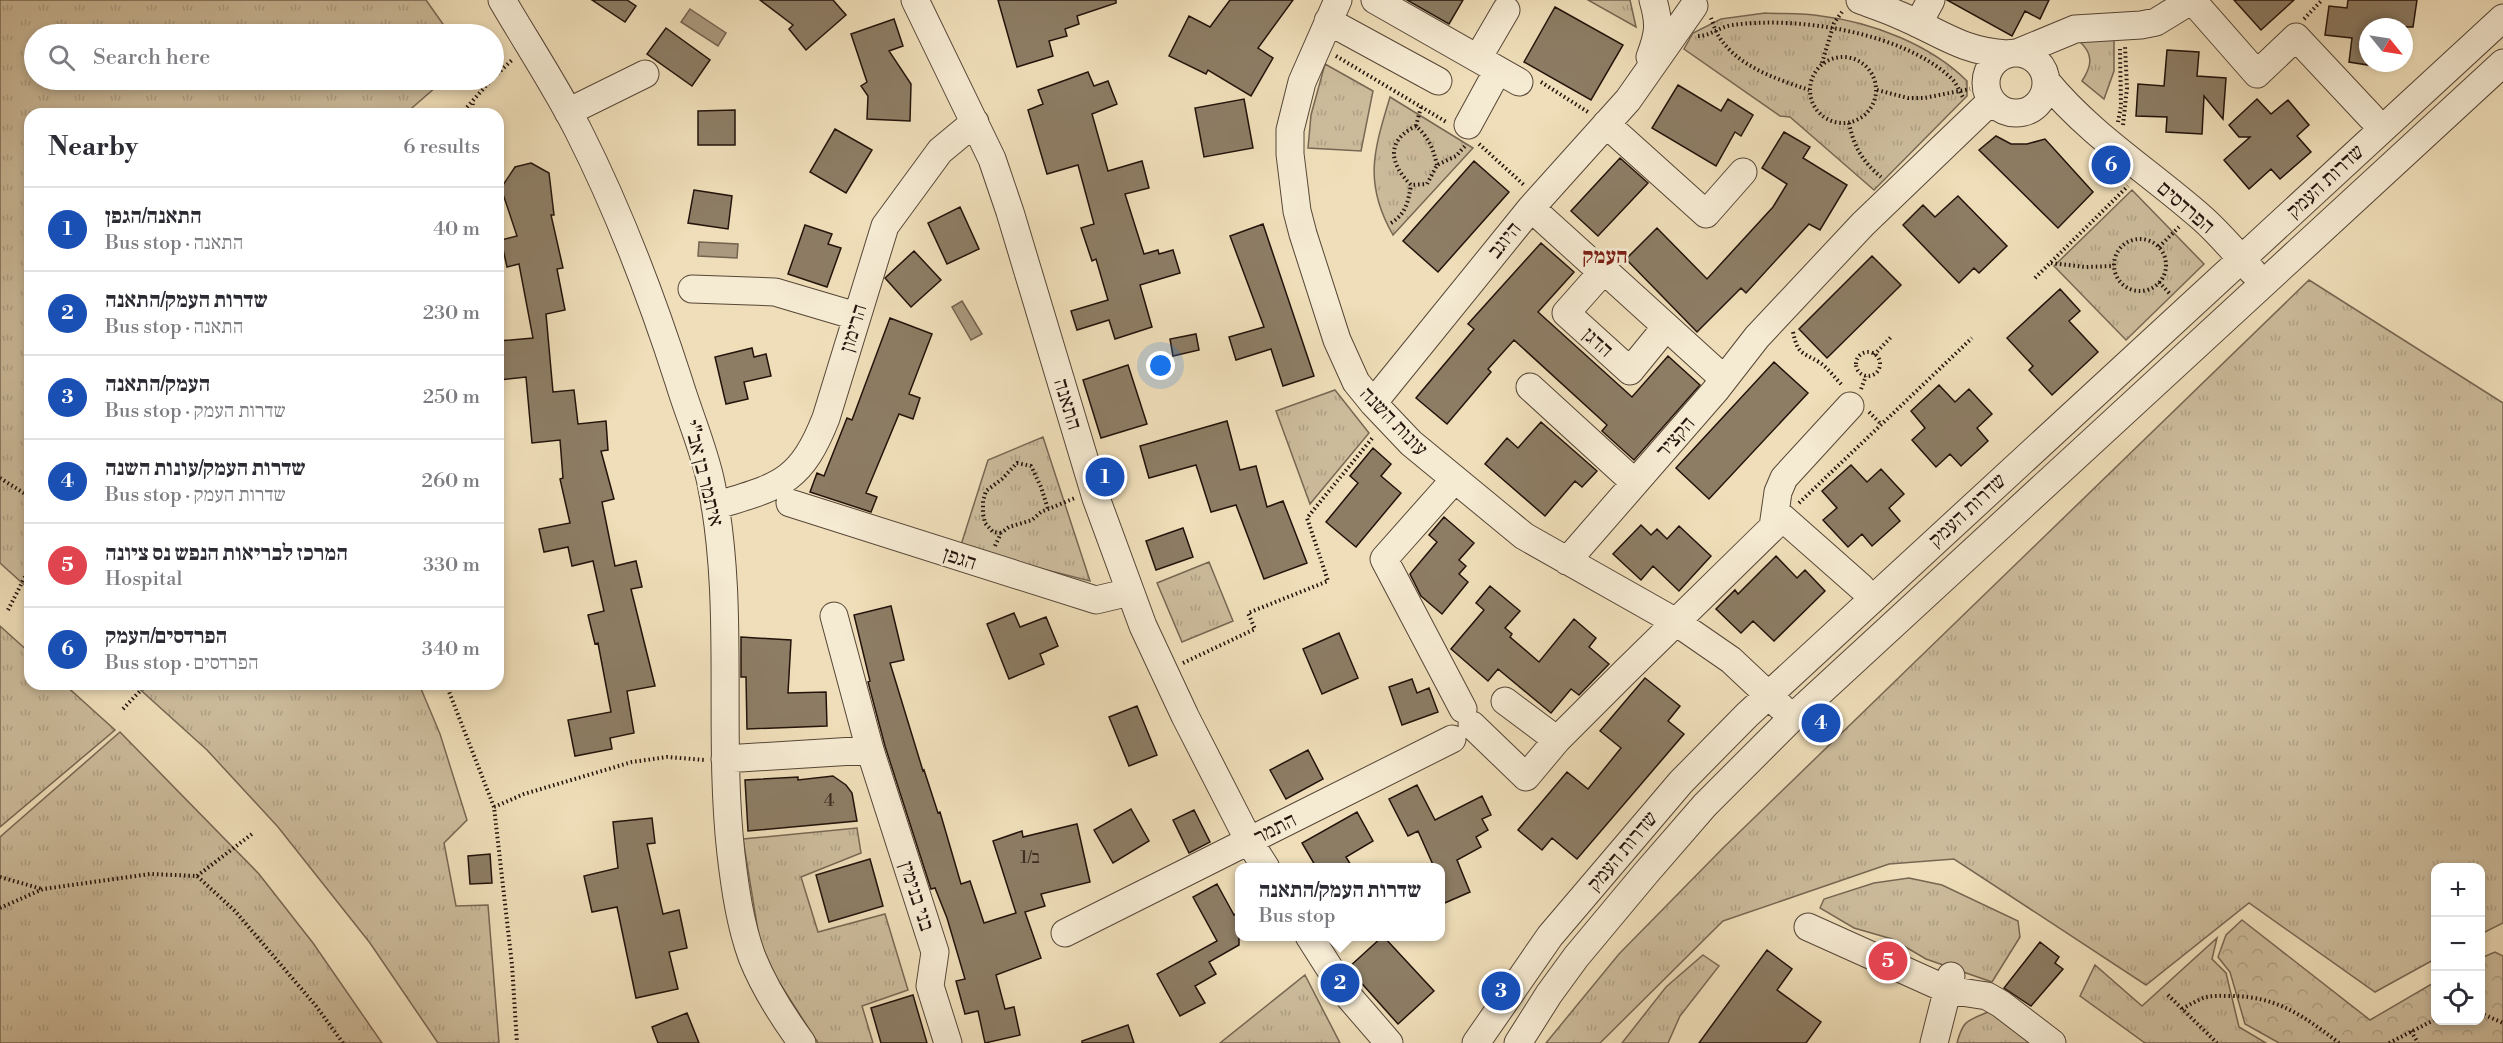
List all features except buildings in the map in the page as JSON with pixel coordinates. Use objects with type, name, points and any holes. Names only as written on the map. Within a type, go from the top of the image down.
[{"type":"street","name":"איתמר בן אב\"י","points":[[502,0],[568,112],[627,235],[657,315],[711,480],[720,537],[724,616],[726,813],[741,919],[752,957],[772,997],[802,1043]]},
{"type":"street","name":"התאנה","points":[[915,0],[992,159],[1096,498],[1130,592],[1164,672],[1249,841],[1263,863]]},
{"type":"street","points":[[1375,0],[1498,70]]},
{"type":"street","name":"היוגב","points":[[1641,82],[1658,30],[1659,22],[1653,0]]},
{"type":"street","points":[[1659,0],[1670,7],[1696,8]]},
{"type":"street","points":[[1918,24],[1931,0]]},
{"type":"street","points":[[1980,96],[1991,66],[2012,54],[2075,29],[2122,27],[2156,22],[2192,0],[2257,74],[2296,37],[2371,117]]},
{"type":"street","points":[[1852,4],[1918,24],[1947,39],[1982,52],[2033,58],[2045,76]]},
{"type":"street","name":"היוגב","points":[[1380,411],[1535,203],[1641,82],[1696,8]]},
{"type":"street","points":[[1462,126],[1498,70],[1506,10]]},
{"type":"street","name":"שדרות העמק","points":[[1476,1043],[1550,936],[1620,851],[1681,782],[1768,694],[2503,18]]},
{"type":"street","points":[[1328,22],[1438,81]]},
{"type":"street","name":"עונות השנה","points":[[1328,22],[1302,82],[1290,130],[1291,164],[1297,211],[1337,340],[1356,382],[1411,443],[1524,536],[1676,622],[1731,660],[1792,718]]},
{"type":"street","points":[[1947,39],[1978,69],[1980,96],[1998,109],[2019,114],[2028,112],[2042,99],[2048,52],[2053,43],[2065,32]]},
{"type":"street","name":"שדרות העמק","points":[[1518,1043],[1576,957],[1640,881],[1705,805],[1792,718],[2503,63]]},
{"type":"street","points":[[568,112],[645,74]]},
{"type":"street","name":"הפרדסים","points":[[2045,76],[2062,100],[2112,138],[2144,171],[2194,212],[2241,258],[2263,284]]},
{"type":"street","name":"הקציר","points":[[1568,561],[1725,379],[1757,337],[1863,224],[1897,192],[1980,96]]},
{"type":"street","name":"הפרדסים","points":[[2028,112],[2112,138]]},
{"type":"street","name":"הרימון","points":[[715,506],[782,483],[802,465],[815,444],[826,417],[885,226],[940,152],[975,122]]},
{"type":"street","points":[[1606,124],[1706,214],[1743,172]]},
{"type":"street","points":[[1535,203],[1594,265],[1604,270],[1725,379]]},
{"type":"street","name":"הדגן","points":[[1604,270],[1566,313],[1630,371],[1666,327]]},
{"type":"street","points":[[692,289],[775,292],[856,316]]},
{"type":"street","points":[[1530,387],[1635,483]]},
{"type":"street","points":[[1455,479],[1384,559],[1462,724],[1526,777],[1557,740],[1773,527],[1780,515],[1778,492],[1784,478],[1853,400]]},
{"type":"street","name":"הגפן","points":[[790,503],[1096,600],[1130,592]]},
{"type":"street","points":[[1780,515],[1860,587]]},
{"type":"street","name":"בני בנימין","points":[[834,616],[870,750],[935,952],[930,986],[948,1043]]},
{"type":"street","points":[[1505,701],[1557,740]]},
{"type":"street","name":"התמר","points":[[1065,933],[1249,841],[1462,724]]},
{"type":"street","points":[[725,759],[870,750]]},
{"type":"street","points":[[1808,927],[1994,1000],[2052,1043]]},
{"type":"street","points":[[1312,941],[1344,992],[1385,1040]]},
{"type":"street","points":[[1934,1043],[1949,983]]},
{"type":"path","points":[[1822,64],[1832,28],[1852,4]]},
{"type":"path","points":[[1696,8],[1738,57],[1757,70],[1809,90]]},
{"type":"path","points":[[1696,8],[1701,37],[1733,25],[1770,24],[1832,28],[1883,41],[1920,57],[1950,77],[1958,85],[1959,91]]},
{"type":"path","points":[[1328,22],[1421,107],[1462,126]]},
{"type":"path","points":[[2112,138],[2121,106],[2122,27]]},
{"type":"path","points":[[2112,138],[2127,88],[2122,27]]},
{"type":"path","points":[[1844,56],[1860,61],[1869,68],[1875,78],[1877,90],[1875,101],[1860,119],[1849,123],[1837,123],[1826,119],[1817,111],[1809,90],[1814,73],[1822,64],[1832,58],[1844,56]]},
{"type":"path","points":[[1498,70],[1525,72],[1606,124]]},
{"type":"path","points":[[466,108],[482,90]]},
{"type":"path","points":[[1877,90],[1908,98],[1924,98],[1959,91],[1980,96]]},
{"type":"path","points":[[1959,91],[1980,96]]},
{"type":"path","points":[[472,108],[473,100]]},
{"type":"path","points":[[1421,107],[1416,126],[1396,141],[1394,157],[1399,173],[1411,185],[1427,184],[1437,165],[1456,156],[1472,138],[1535,203]]},
{"type":"path","points":[[1849,123],[1854,146],[1870,168],[1897,192]]},
{"type":"path","points":[[1416,126],[1433,148],[1437,165]]},
{"type":"path","points":[[2035,278],[2144,171]]},
{"type":"path","points":[[1391,223],[1402,216],[1408,203],[1411,185]]},
{"type":"path","points":[[2159,247],[2194,212]]},
{"type":"path","points":[[2131,241],[2149,241],[2159,247],[2166,264],[2164,273],[2158,282],[2151,288],[2134,290],[2121,283],[2114,266],[2117,252],[2131,241]]},
{"type":"path","points":[[2050,263],[2085,267],[2114,266]]},
{"type":"path","points":[[2158,282],[2174,298]]},
{"type":"path","points":[[1781,312],[1791,323],[1796,345],[1801,353],[1820,362],[1853,400],[1881,424]]},
{"type":"path","points":[[1874,355],[1891,337]]},
{"type":"path","points":[[1780,515],[1972,338]]},
{"type":"path","points":[[1865,353],[1874,355],[1879,362],[1878,369],[1873,375],[1862,375],[1857,369],[1858,357],[1865,353]]},
{"type":"path","points":[[1164,672],[1255,629],[1248,613],[1328,581],[1307,518],[1380,411]]},
{"type":"path","points":[[1048,509],[1036,474],[1030,466],[1023,463],[1013,465],[1002,479],[986,491],[983,501],[985,523],[993,532],[1001,533],[1009,527],[1032,520],[1041,512],[1081,495]]},
{"type":"path","points":[[0,478],[24,493]]},
{"type":"path","points":[[8,610],[24,579]]},
{"type":"path","points":[[123,709],[141,690]]},
{"type":"path","points":[[448,690],[494,807],[512,965],[517,1043]]},
{"type":"path","points":[[494,807],[524,794],[632,762],[667,757],[707,761],[725,759]]},
{"type":"path","points":[[197,876],[252,834]]},
{"type":"path","points":[[0,908],[43,889],[150,873],[197,876],[235,911],[316,1006],[343,1043]]},
{"type":"path","points":[[0,877],[43,889]]},
{"type":"path","points":[[2168,994],[2217,1043]]},
{"type":"path","points":[[2182,1009],[2203,998],[2217,996],[2273,1001],[2308,1019],[2337,1042]]},
{"type":"path","points":[[2485,1015],[2503,1023]]},
{"type":"path","points":[[2389,1043],[2431,1021]]},
{"type":"path","points":[[2411,1031],[2418,1043]]},
{"type":"green space","points":[[0,0],[426,0],[443,24],[24,24],[24,90],[433,90],[412,108],[24,108],[24,585],[0,563]]},
{"type":"green space","points":[[1588,0],[1630,0],[1636,27]]},
{"type":"green space","points":[[1765,13],[1807,14],[1840,19],[1900,37],[1936,56],[1967,81],[1967,96],[1874,190],[1790,117],[1780,116],[1684,49],[1693,33],[1721,19]]},
{"type":"green space","points":[[2114,39],[2114,71],[2104,99],[2082,81],[2090,60],[2087,51],[2079,41]]},
{"type":"green space","points":[[1325,64],[1373,91],[1361,151],[1308,148],[1311,115]]},
{"type":"green space","points":[[1390,97],[1473,148],[1393,235],[1378,199],[1374,166]]},
{"type":"green space","points":[[2132,190],[2204,264],[2126,340],[2054,266]]},
{"type":"green space","points":[[2309,280],[2503,403],[2503,923],[2485,932],[2485,863],[2431,863],[2431,961],[2375,992],[2249,903],[2146,985],[1954,859],[1889,864],[1723,921],[1600,1043],[1546,1043],[1619,954],[1723,848]]},
{"type":"green space","points":[[1335,390],[1369,433],[1310,504],[1276,411]]},
{"type":"green space","points":[[1043,437],[1090,581],[960,548],[988,460]]},
{"type":"green space","points":[[1209,562],[1233,621],[1182,642],[1157,583]]},
{"type":"green space","points":[[0,626],[24,648],[24,690],[71,690],[115,730],[0,827]]},
{"type":"green space","points":[[141,690],[422,690],[440,734],[467,820],[444,843],[456,906],[488,905],[499,1043],[438,1043],[370,943],[278,827],[207,750]]},
{"type":"green space","points":[[120,732],[259,874],[313,943],[382,1043],[0,1043],[0,837]]},
{"type":"green space","points":[[857,828],[861,853],[801,877],[818,932],[885,914],[908,990],[862,1006],[873,1043],[818,1043],[777,979],[760,943],[743,839]]},
{"type":"green space","points":[[1909,878],[1942,885],[2018,921],[2020,937],[1992,982],[1926,959],[1892,939],[1854,928],[1820,908],[1824,899],[1874,883]]},
{"type":"green space","points":[[2242,920],[2370,1020],[2431,984],[2431,1025],[2485,1025],[2485,956],[2495,952],[2503,956],[2503,1043],[2279,1043],[2245,1024],[2230,972],[2218,957],[2226,935]]},
{"type":"green space","points":[[2217,938],[2212,959],[2226,973],[2239,1027],[2266,1043],[2145,1043],[2080,996],[2095,965],[2142,1006]]},
{"type":"green space","points":[[1703,955],[1719,966],[1680,1016],[1668,1043],[1622,1043],[1666,987]]},
{"type":"green space","points":[[1305,975],[1340,1043],[1220,1043]]},
{"type":"green space","points":[[1988,1012],[2002,1018],[2038,1043],[1957,1043],[1961,1030],[1967,1022]]},
{"type":"shaded area","points":[[690,9],[726,33],[718,46],[681,22]]},
{"type":"shaded area","points":[[699,242],[738,244],[737,258],[698,256]]},
{"type":"shaded area","points":[[962,301],[982,334],[971,340],[952,307]]},
{"type":"place","name":"הפרדסים/העמק","points":[[2111,165]]},
{"type":"place","name":"התאנה/הגפן","points":[[1105,477]]},
{"type":"place","name":"שדרות העמק/עונות השנה","points":[[1821,723]]},
{"type":"place","name":"המרכז לבריאות הנפש נס ציונה","points":[[1888,961]]},
{"type":"place","name":"שדרות העמק/התאנה","points":[[1340,983]]},
{"type":"place","name":"העמק/התאנה","points":[[1501,991]]},
{"type":"district","name":"העמק","points":[[1605,255]]}]
